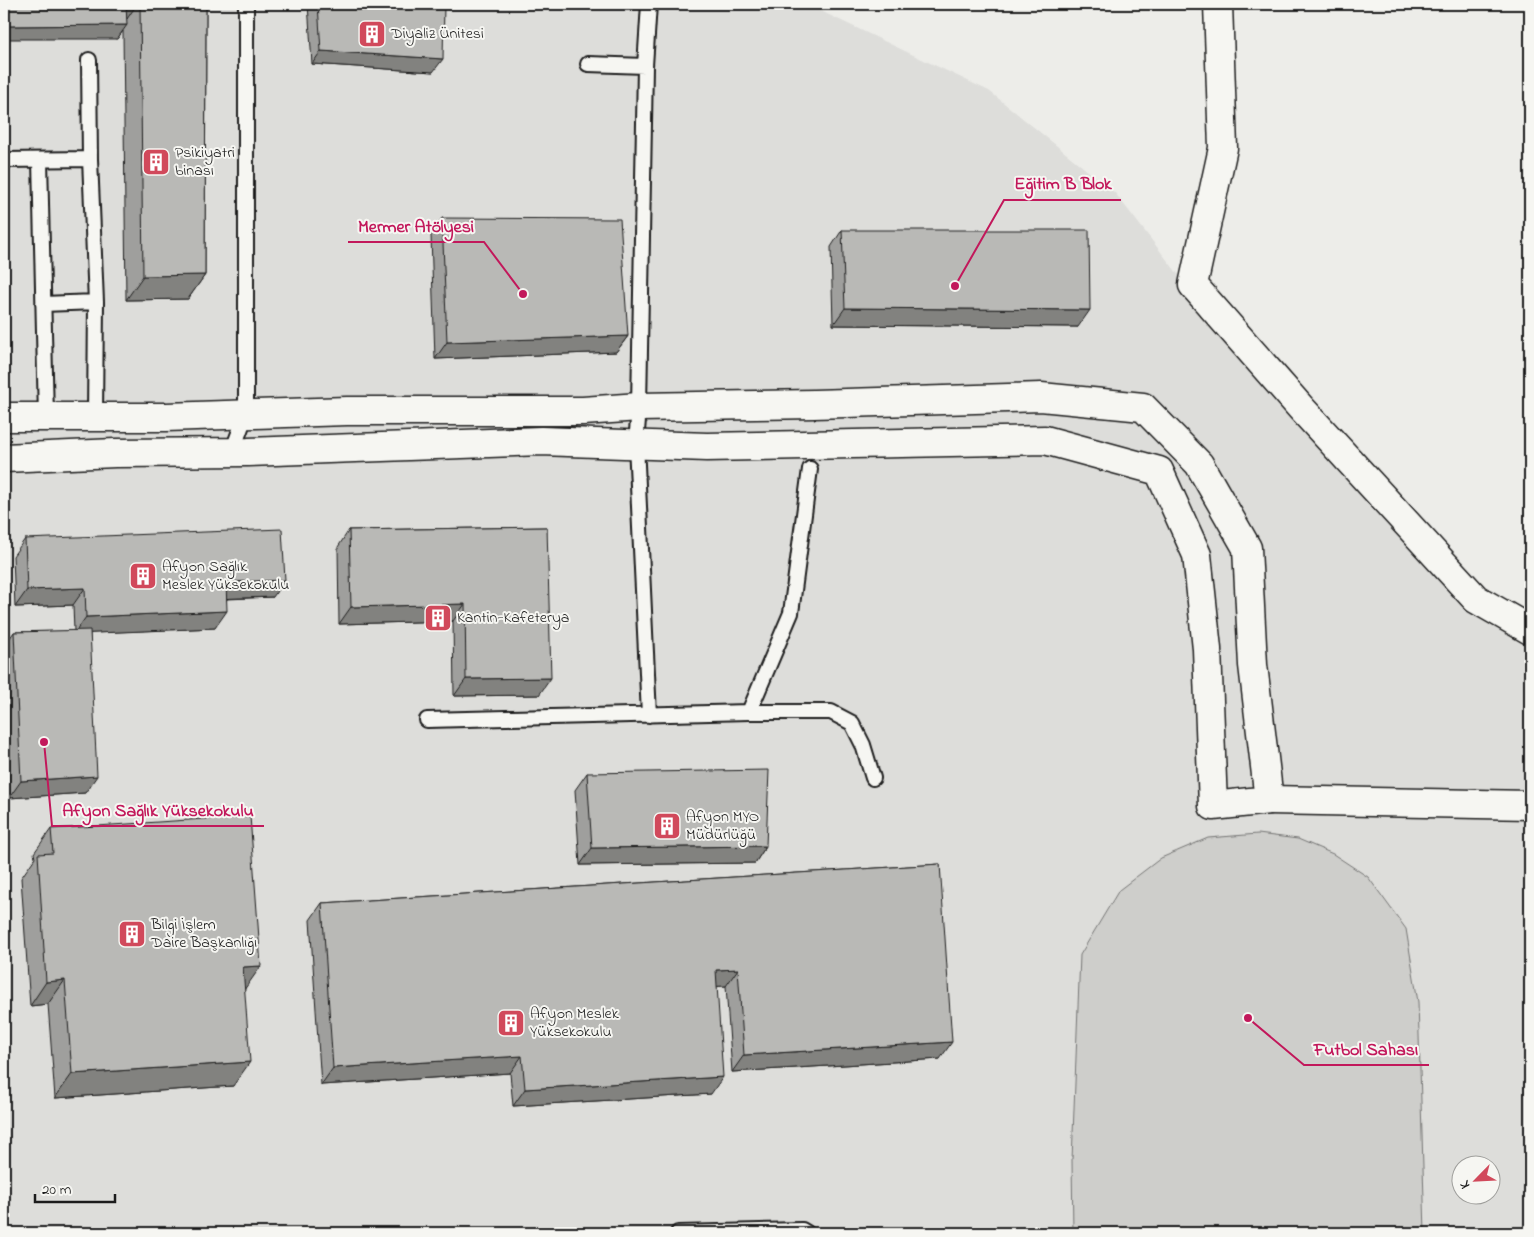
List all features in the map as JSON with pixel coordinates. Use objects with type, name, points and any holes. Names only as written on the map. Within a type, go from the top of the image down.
[{"type":"street","points":[[1218,4],[1223,148],[1193,285],[1301,408],[1476,599],[1530,630]]},
{"type":"street","points":[[4,417],[166,417],[347,411],[583,411],[1041,397],[1142,407],[1199,464],[1247,548],[1253,664],[1269,800]]},
{"type":"street","points":[[4,458],[541,441],[707,446],[1045,440],[1159,471],[1198,554],[1207,649],[1214,806],[1269,800],[1530,805]]},
{"type":"lane","points":[[232,452],[246,414],[246,4]]},
{"type":"lane","points":[[649,4],[645,66],[639,408],[636,444],[649,715]]},
{"type":"lane","points":[[89,60],[90,159],[96,302],[95,417]]},
{"type":"lane","points":[[588,64],[645,66]]},
{"type":"lane","points":[[4,160],[90,159]]},
{"type":"lane","points":[[40,160],[46,417]]},
{"type":"lane","points":[[43,304],[96,302]]},
{"type":"lane","points":[[749,712],[791,613],[810,469]]},
{"type":"lane","points":[[427,720],[749,712],[831,712],[852,723],[863,745],[873,778]]},
{"type":"lane","points":[[678,1233],[802,1230],[807,1233]]},
{"type":"shaded area","points":[[4,4],[806,4],[989,91],[1115,193],[1265,386],[1466,611],[1530,648],[1530,1233],[4,1233]]},
{"type":"shaded area","points":[[1258,834],[1298,839],[1333,854],[1368,877],[1406,929],[1418,1002],[1425,1233],[1073,1233],[1072,1160],[1080,955],[1119,890],[1161,858],[1208,838]]},
{"type":"building","points":[[4,4],[126,4],[127,25],[4,26]]},
{"type":"building","name":"Psikiyatri binası","points":[[140,4],[206,4],[205,275],[143,276]]},
{"type":"building","name":"Diyaliz Ünitesi","points":[[318,4],[444,4],[443,59],[321,51]]},
{"type":"building","points":[[442,218],[620,219],[628,336],[447,342]]},
{"type":"building","points":[[842,230],[1089,230],[1090,310],[845,308]]},
{"type":"building","name":"Kantin-Kafeterya","points":[[547,527],[551,678],[466,679],[465,604],[351,607],[349,530]]},
{"type":"building","name":"Afyon Sağlık Meslek Yüksekokulu","points":[[282,529],[285,580],[226,582],[227,611],[86,617],[85,588],[27,590],[25,539]]},
{"type":"building","points":[[90,630],[97,776],[21,781],[14,632]]},
{"type":"building","name":"Afyon MYO Müdürlüğü","points":[[769,770],[766,846],[592,848],[587,773]]},
{"type":"building","name":"Bilgi İşlem Daire Başkanlığı","points":[[250,816],[261,966],[243,967],[250,1062],[72,1074],[65,980],[46,982],[38,854],[53,853],[51,829]]},
{"type":"building","name":"Afyon Meslek Yüksekokulu","points":[[940,864],[952,1042],[744,1055],[738,969],[716,970],[723,1077],[525,1089],[522,1056],[333,1068],[322,903]]},
{"type":"place","name":"Diyaliz Ünitesi","points":[[372,34]]},
{"type":"place","name":"Psikiyatri binası","points":[[156,162]]},
{"type":"place","name":"Eğitim B Blok","points":[[955,286]]},
{"type":"place","name":"Mermer Atölyesi","points":[[523,294]]},
{"type":"place","name":"Afyon Sağlık Meslek Yüksekokulu","points":[[143,576]]},
{"type":"place","name":"Kantin-Kafeterya","points":[[438,618]]},
{"type":"place","name":"Afyon Sağlık Yüksekokulu","points":[[44,742]]},
{"type":"place","name":"Afyon MYO Müdürlüğü","points":[[667,826]]},
{"type":"place","name":"Bilgi İşlem Daire Başkanlığı","points":[[132,934]]},
{"type":"place","name":"Futbol Sahası","points":[[1248,1018]]},
{"type":"place","name":"Afyon Meslek Yüksekokulu","points":[[511,1023]]}]
